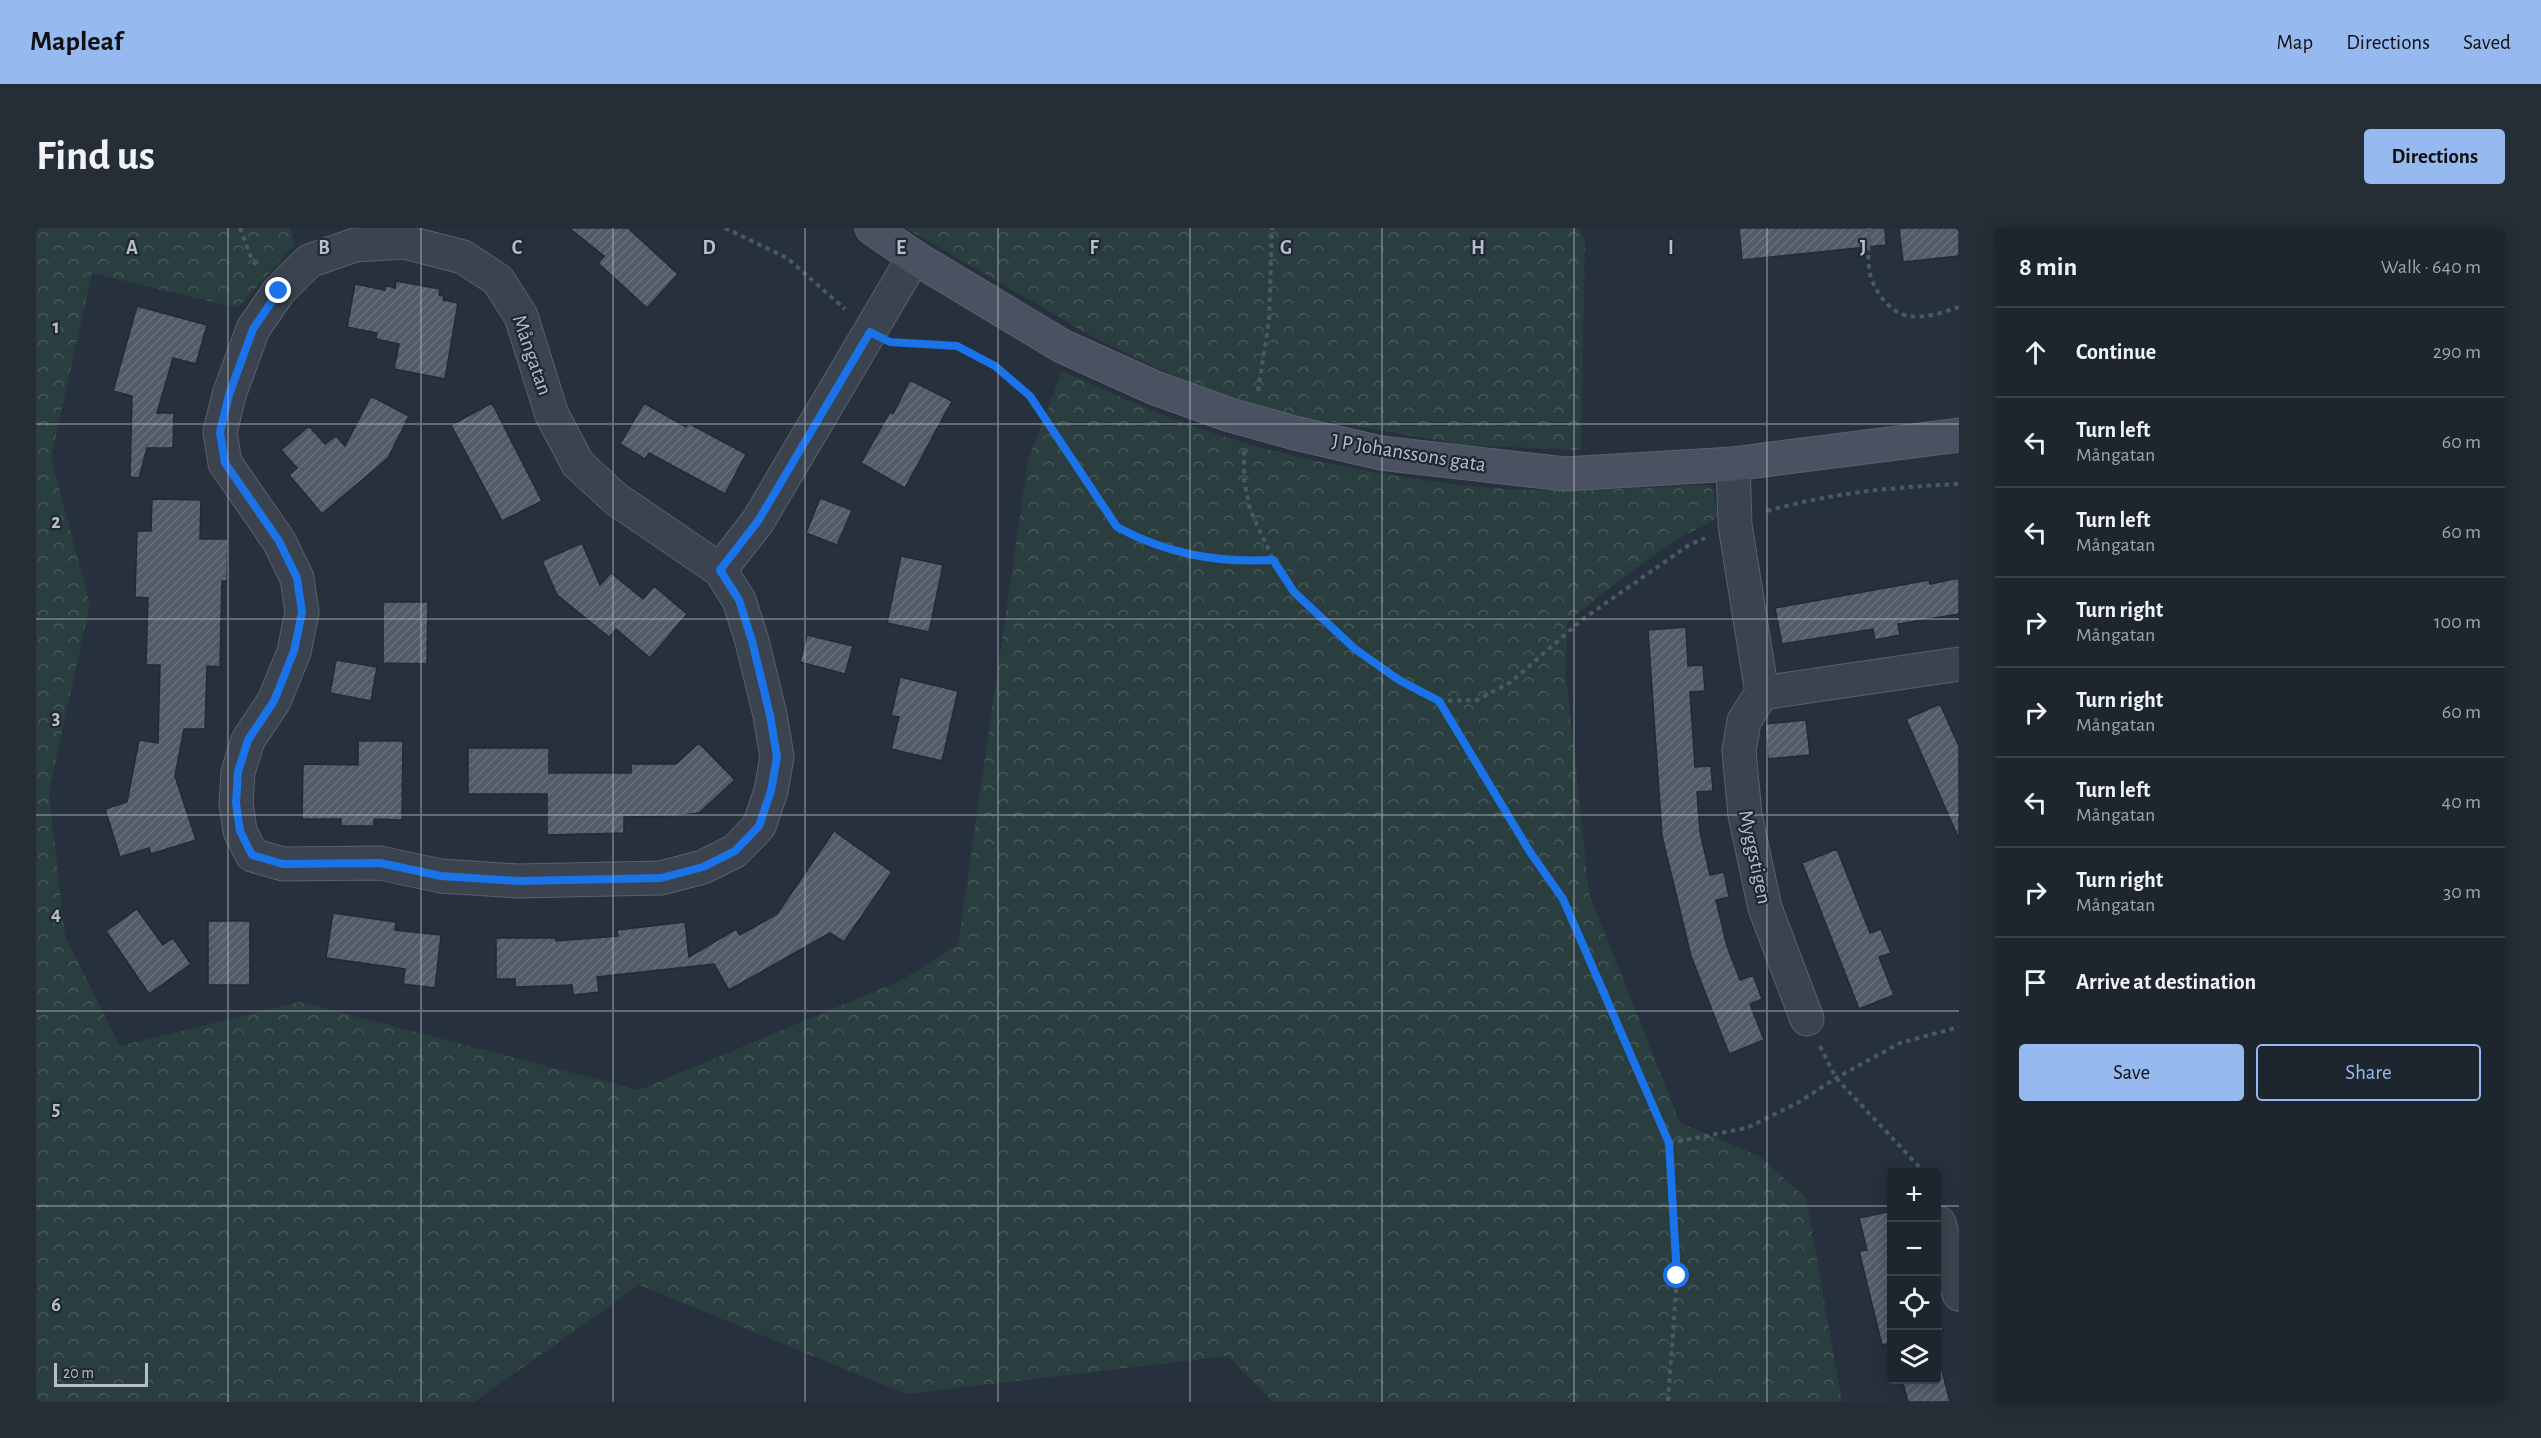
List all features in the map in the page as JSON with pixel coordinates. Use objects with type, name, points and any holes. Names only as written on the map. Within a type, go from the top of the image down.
[{"type":"street","name":"J P Johanssons gata","points":[[872,228],[914,257],[1062,346],[1155,388],[1230,415],[1381,453],[1565,474],[1733,464],[1959,435]]},
{"type":"street","name":"Mångatan","points":[[405,242],[463,257],[498,280],[521,316],[552,415],[578,464],[616,499],[720,570],[739,600],[752,641],[770,715],[777,757],[771,791],[759,826],[735,851],[703,867],[661,878],[518,881],[441,876],[380,863],[283,864],[252,855],[240,831],[236,803],[238,772],[248,740],[274,701],[294,651],[302,612],[297,578],[279,541],[225,463],[220,432],[229,395],[253,329],[279,291],[309,261],[355,245],[405,242]]},
{"type":"street","points":[[720,570],[758,521],[914,257]]},
{"type":"street","points":[[1733,464],[1735,525],[1762,693],[1959,664]]},
{"type":"street","name":"Myggstigen","points":[[1762,693],[1744,721],[1742,731],[1740,751],[1745,815],[1765,908],[1807,1019]]},
{"type":"street","points":[[1941,1229],[1959,1294]]},
{"type":"path","points":[[240,228],[252,260],[279,291]]},
{"type":"path","points":[[725,228],[787,258],[870,332],[890,342],[957,346],[995,366],[1030,396],[1117,527],[1140,540],[1173,552],[1240,562],[1273,560]]},
{"type":"path","points":[[1258,394],[1269,321],[1272,228]]},
{"type":"path","points":[[1869,228],[1871,276],[1884,301],[1901,315],[1911,317],[1936,314],[1959,307]]},
{"type":"path","points":[[1244,451],[1244,480],[1250,510],[1273,560],[1294,592],[1355,649],[1399,680],[1439,701],[1477,700],[1511,682],[1583,619],[1689,545],[1765,512],[1809,499],[1903,486],[1959,484]]},
{"type":"path","points":[[1439,701],[1530,852],[1563,899],[1669,1143],[1677,1276],[1668,1402]]},
{"type":"path","points":[[1807,1019],[1836,1078],[1919,1168]]},
{"type":"path","points":[[1669,1143],[1747,1128],[1798,1102],[1900,1043],[1959,1027]]},
{"type":"green space","points":[[36,228],[290,228],[295,244],[238,308],[92,273],[51,458],[90,604],[49,792],[65,936],[120,1046],[300,1002],[639,1090],[902,980],[958,944],[1028,461],[1062,371],[1161,414],[1222,436],[1310,459],[1401,477],[1523,490],[1711,485],[1718,516],[1649,559],[1567,623],[1566,674],[1589,893],[1680,1123],[1759,1156],[1806,1198],[1842,1402],[1273,1402],[1228,1356],[906,1394],[639,1285],[474,1402],[36,1402]]},
{"type":"green space","points":[[906,228],[1579,228],[1585,239],[1581,450],[1465,445],[1303,417],[1234,399],[1165,372],[1093,337]]},
{"type":"building","points":[[569,228],[628,228],[678,274],[647,308],[598,263],[604,256]]},
{"type":"building","points":[[1739,228],[1885,228],[1886,245],[1742,260]]},
{"type":"building","points":[[1899,228],[1959,228],[1959,256],[1903,262]]},
{"type":"building","points":[[396,281],[440,289],[439,295],[444,296],[443,300],[458,303],[445,379],[394,369],[399,344],[376,339],[377,333],[347,327],[355,284],[385,290],[385,285],[395,288]]},
{"type":"building","points":[[137,306],[207,325],[196,364],[173,358],[157,413],[174,413],[173,448],[147,448],[139,478],[130,477],[132,396],[113,391]]},
{"type":"building","points":[[910,380],[952,401],[905,488],[861,463],[890,412],[893,414]]},
{"type":"building","points":[[371,396],[409,416],[388,458],[322,514],[289,475],[297,468],[281,450],[309,426],[325,444],[336,436],[345,446]]},
{"type":"building","points":[[492,403],[542,501],[502,521],[451,425]]},
{"type":"building","points":[[644,403],[686,427],[688,423],[746,454],[725,494],[649,453],[645,459],[620,444]]},
{"type":"building","points":[[820,498],[852,510],[837,545],[806,533]]},
{"type":"building","points":[[152,499],[201,500],[200,539],[228,539],[227,581],[222,581],[220,667],[207,666],[205,729],[184,729],[175,776],[196,840],[151,854],[149,848],[120,857],[105,809],[127,802],[139,740],[158,743],[160,665],[146,665],[148,598],[135,597],[137,531],[151,531]]},
{"type":"building","points":[[582,543],[600,585],[611,573],[643,599],[654,586],[687,614],[650,658],[616,629],[609,637],[557,595],[542,561]]},
{"type":"building","points":[[901,556],[943,565],[929,632],[887,623]]},
{"type":"building","points":[[1959,578],[1959,614],[1898,624],[1900,635],[1875,640],[1873,629],[1782,644],[1775,608],[1929,580],[1930,584]]},
{"type":"building","points":[[383,602],[428,602],[427,664],[383,663]]},
{"type":"building","points":[[1686,627],[1688,666],[1703,665],[1705,691],[1690,692],[1695,767],[1711,766],[1713,791],[1697,792],[1700,832],[1710,875],[1724,872],[1729,897],[1716,900],[1727,946],[1740,980],[1753,975],[1762,999],[1750,1004],[1764,1040],[1729,1054],[1691,956],[1662,836],[1648,630]]},
{"type":"building","points":[[807,635],[853,646],[845,674],[800,662]]},
{"type":"building","points":[[336,660],[377,667],[371,701],[330,693]]},
{"type":"building","points":[[900,677],[958,691],[942,761],[891,749],[899,717],[891,716]]},
{"type":"building","points":[[1940,704],[1959,746],[1959,839],[1906,719]]},
{"type":"building","points":[[1806,720],[1810,755],[1768,759],[1765,724]]},
{"type":"building","points":[[358,741],[403,741],[402,820],[374,819],[374,826],[341,826],[341,819],[302,819],[303,764],[358,765]]},
{"type":"building","points":[[699,743],[735,780],[699,813],[624,817],[624,833],[547,835],[547,794],[468,794],[468,748],[549,748],[549,773],[631,773],[631,764],[676,764]]},
{"type":"building","points":[[834,831],[892,872],[844,942],[830,933],[729,990],[714,964],[597,977],[599,992],[573,995],[572,985],[515,987],[515,979],[496,979],[496,938],[556,938],[556,941],[618,936],[617,930],[685,922],[689,957],[736,929],[740,935],[777,914]]},
{"type":"building","points":[[1837,849],[1870,933],[1881,929],[1891,953],[1879,957],[1894,995],[1859,1009],[1802,863]]},
{"type":"building","points":[[137,909],[163,945],[173,938],[191,964],[149,994],[106,931]]},
{"type":"building","points":[[333,913],[396,922],[395,930],[441,935],[435,988],[403,984],[405,969],[326,958]]},
{"type":"building","points":[[208,921],[250,921],[250,985],[208,985]]},
{"type":"building","points":[[1887,1212],[1887,1344],[1882,1345],[1859,1251],[1867,1250],[1859,1218]]},
{"type":"building","points":[[1941,1366],[1950,1402],[1908,1402],[1903,1384],[1941,1384]]},
{"type":"route","points":[[279,291],[253,329],[229,395],[220,432],[225,463],[279,541],[297,578],[302,612],[294,651],[274,701],[248,740],[238,772],[236,803],[240,831],[252,855],[283,864],[380,863],[441,876],[518,881],[661,878],[703,867],[735,851],[759,826],[771,791],[777,757],[770,715],[752,641],[739,600],[720,570],[758,521],[870,332],[890,342],[957,346],[995,366],[1030,396],[1117,527],[1140,540],[1173,552],[1240,562],[1273,560],[1294,592],[1355,649],[1399,680],[1439,701],[1530,852],[1563,899],[1669,1143],[1677,1276]]}]
